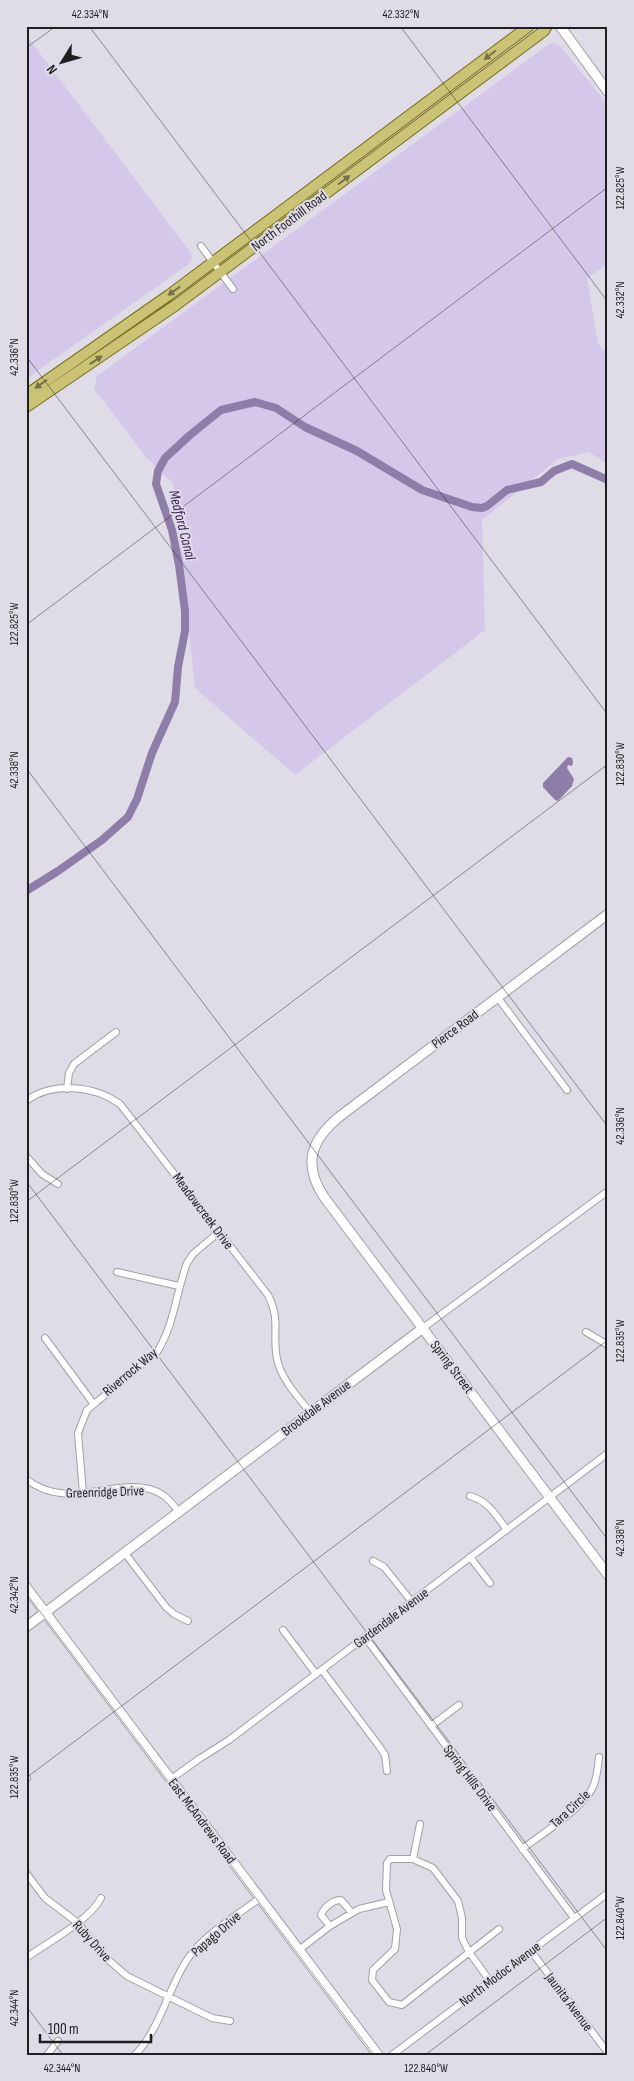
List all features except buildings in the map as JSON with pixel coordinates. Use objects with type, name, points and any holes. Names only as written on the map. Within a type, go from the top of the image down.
[{"type":"main road","name":"North Foothill Road","points":[[26,395],[214,262],[529,26]]},
{"type":"main road","name":"North Foothill Road","points":[[26,407],[169,310],[221,272],[544,31],[546,26]]},
{"type":"street","points":[[560,26],[608,92]]},
{"type":"street","points":[[201,246],[233,289]]},
{"type":"street","name":"Pierce Road","points":[[313,1153],[322,1133],[339,1117],[608,914]]},
{"type":"street","points":[[498,998],[567,1090]]},
{"type":"street","points":[[67,1089],[69,1073],[74,1064],[116,1032]]},
{"type":"street","name":"Meadowcreek Drive","points":[[26,1101],[38,1094],[67,1089],[97,1091],[120,1104],[268,1294],[276,1314],[276,1349],[279,1368],[310,1412]]},
{"type":"street","name":"Spring Street","points":[[313,1153],[312,1170],[318,1188],[608,1575]]},
{"type":"street","points":[[26,1156],[42,1174],[58,1184]]},
{"type":"street","name":"Brookdale Avenue","points":[[26,1627],[608,1190]]},
{"type":"street","name":"Riverrock Way","points":[[83,1493],[78,1433],[86,1410],[157,1352],[169,1328],[179,1286],[187,1263],[193,1254],[219,1232]]},
{"type":"street","points":[[117,1272],[179,1286]]},
{"type":"street","points":[[586,1332],[608,1345]]},
{"type":"street","points":[[45,1338],[93,1403]]},
{"type":"street","name":"Gardendale Avenue","points":[[171,1779],[198,1759],[229,1740],[608,1453]]},
{"type":"street","name":"Greenridge Drive","points":[[26,1479],[39,1488],[53,1493],[66,1494],[135,1488],[148,1489],[162,1495],[179,1512]]},
{"type":"street","points":[[470,1496],[481,1499],[487,1504],[507,1530]]},
{"type":"street","points":[[124,1552],[166,1607],[174,1614],[188,1620]]},
{"type":"street","points":[[470,1557],[490,1583]]},
{"type":"street","points":[[373,1562],[384,1567],[412,1602]]},
{"type":"street","name":"East McAndrews Road","points":[[26,1587],[378,2055]]},
{"type":"street","points":[[284,1630],[379,1746],[384,1755],[387,1771]]},
{"type":"street","name":"Spring Hills Drive","points":[[365,1637],[574,1918]]},
{"type":"street","points":[[431,1726],[459,1705]]},
{"type":"street","name":"Tara Circle","points":[[522,1849],[567,1815],[586,1797],[592,1789],[595,1780],[599,1757]]},
{"type":"street","points":[[412,1859],[420,1824]]},
{"type":"street","points":[[490,1981],[469,1952],[462,1938],[462,1918],[458,1901],[434,1868],[412,1859],[390,1859],[387,1863],[386,1890],[397,1929],[395,1949],[373,1970],[372,1980],[389,2002],[402,2005],[469,1952],[499,1930]]},
{"type":"street","name":"Ruby Drive","points":[[26,1873],[45,1898],[78,1923],[113,1965],[127,1976],[212,2018],[230,2021]]},
{"type":"street","name":"North Modoc Avenue","points":[[392,2055],[608,1893]]},
{"type":"street","points":[[26,1958],[78,1923],[97,1907],[101,1898]]},
{"type":"street","name":"Papago Drive","points":[[135,2055],[152,2031],[167,1996],[185,1962],[196,1950],[260,1898]]},
{"type":"street","points":[[330,1926],[321,1915],[323,1910],[336,1900],[341,1900],[352,1914]]},
{"type":"street","points":[[299,1950],[330,1926],[359,1909],[389,1902]]},
{"type":"street","name":"Jaunita Avenue","points":[[531,1951],[608,2053]]},
{"type":"street","points":[[47,2055],[58,2040]]},
{"type":"shaded area","points":[[26,35],[191,253],[192,259],[189,264],[26,379]]},
{"type":"shaded area","points":[[554,43],[561,47],[608,105],[608,264],[587,278],[598,344],[608,353],[608,465],[589,452],[558,459],[482,520],[485,630],[295,775],[195,688],[173,484],[146,457],[94,389],[97,376],[549,44]]},
{"type":"shaded area","points":[[568,757],[572,758],[573,762],[572,766],[568,765],[567,768],[574,779],[572,786],[558,801],[543,787],[543,783]]},
{"type":"waterway","name":"Medford Canal","points":[[26,891],[102,840],[128,817],[137,799],[152,753],[175,702],[178,667],[185,631],[185,611],[179,565],[172,530],[156,484],[158,471],[165,458],[221,410],[255,402],[276,408],[305,427],[357,451],[422,490],[472,507],[482,508],[487,506],[507,490],[541,482],[554,471],[572,464],[608,480]]}]
